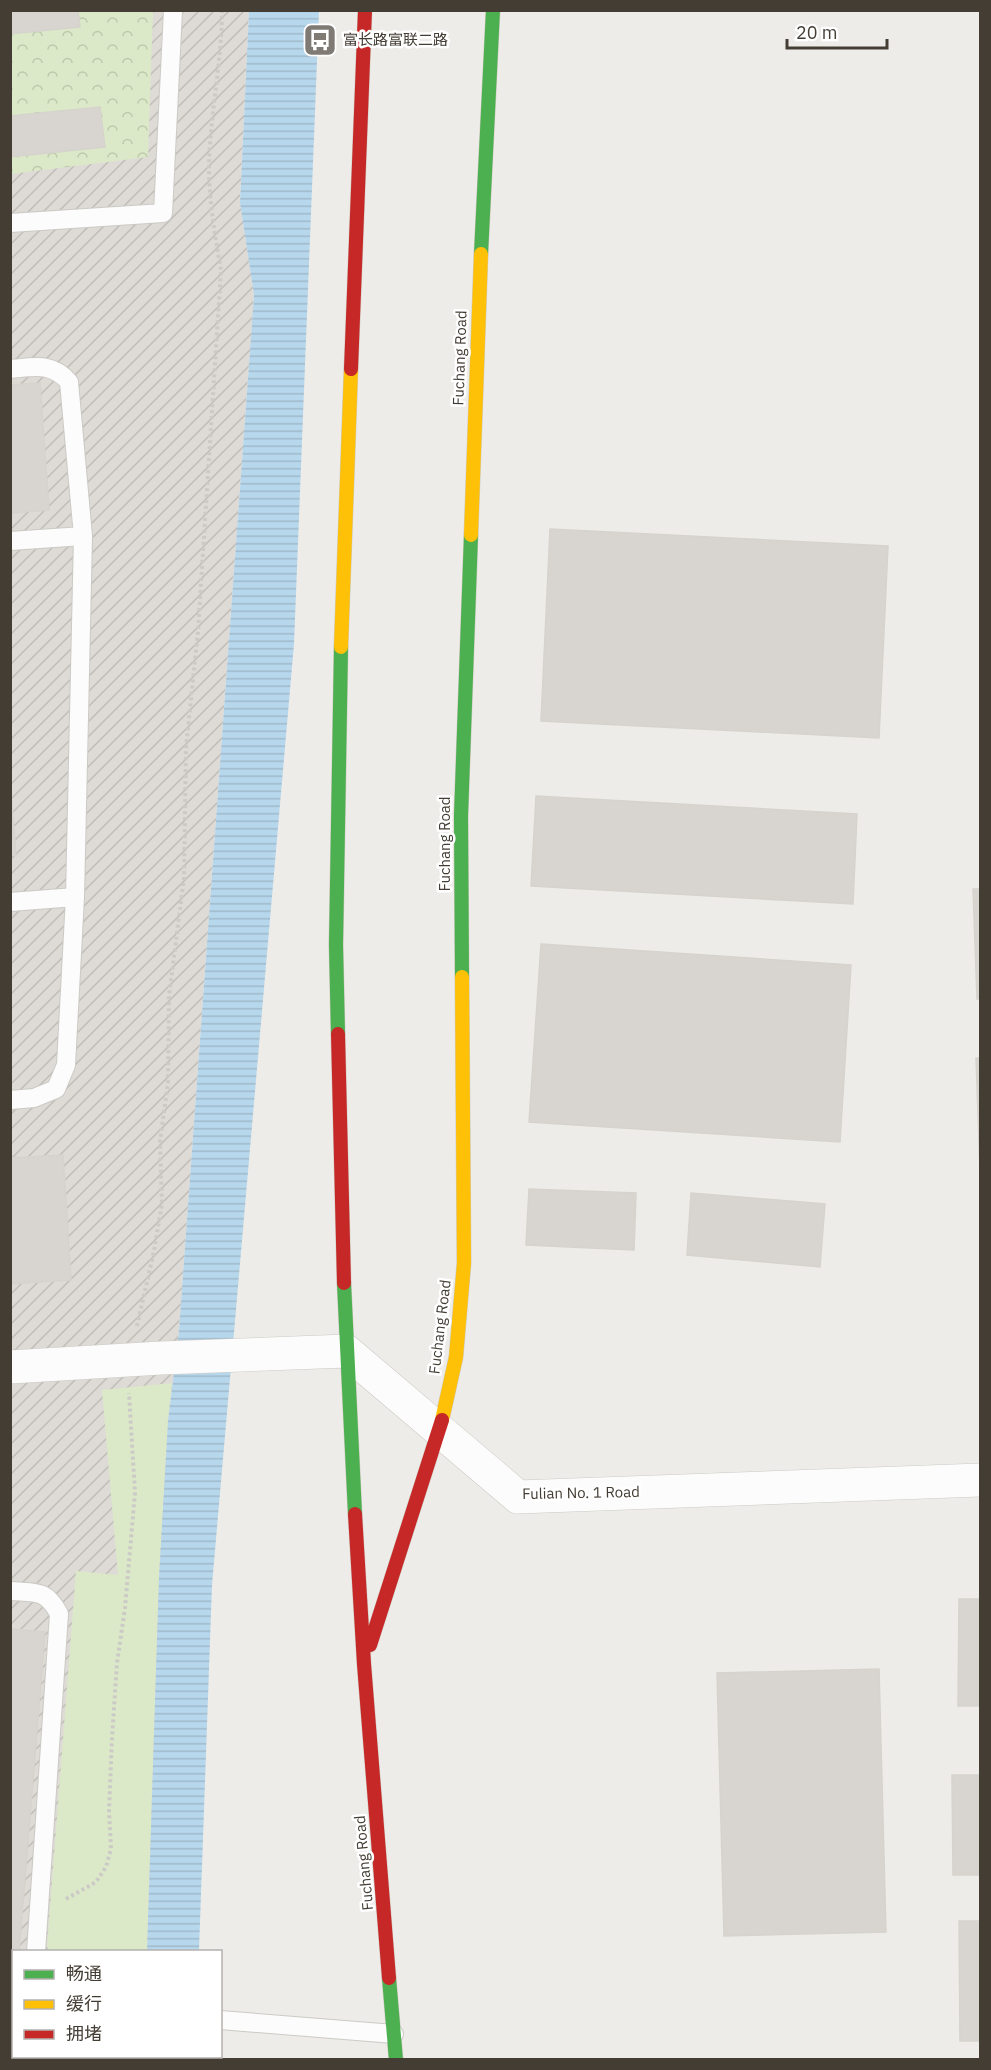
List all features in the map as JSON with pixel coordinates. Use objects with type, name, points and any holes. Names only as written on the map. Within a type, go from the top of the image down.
[{"type":"main road","name":"Fuchang Road","points":[[365,10],[339,700],[336,945],[346,1351],[364,1664],[396,2060]]},
{"type":"main road","name":"Fuchang Road","points":[[364,1664],[440,1431],[456,1357],[464,1263],[460,816],[478,320],[493,10]]},
{"type":"street","points":[[10,1368],[346,1351]]},
{"type":"street","name":"Fulian No. 1 Road","points":[[346,1351],[518,1497],[981,1480]]},
{"type":"lane","points":[[10,223],[164,213],[173,10]]},
{"type":"lane","points":[[10,369],[43,366],[60,372],[69,382],[83,536],[75,897],[66,1065],[56,1089],[34,1098],[10,1100]]},
{"type":"lane","points":[[10,542],[83,536]]},
{"type":"lane","points":[[10,902],[75,897]]},
{"type":"lane","points":[[10,1591],[37,1593],[51,1599],[59,1614],[36,1950]]},
{"type":"lane","points":[[222,2020],[394,2034]]},
{"type":"path","points":[[39,1908],[72,1897],[96,1882],[106,1867],[111,1849],[109,1811],[117,1663],[125,1608],[135,1493],[128,1361],[144,1300],[162,1204],[160,1141],[168,1083],[169,996],[184,878],[186,748],[198,631],[221,270],[212,218],[209,166],[213,105],[222,38],[222,10]]},
{"type":"shaded area","points":[[11,11],[249,11],[240,203],[254,295],[179,1330],[168,1421],[147,1950],[12,1950],[12,2058],[144,2059],[11,2060]]},
{"type":"green space","points":[[10,11],[153,11],[148,157],[11,174]]},
{"type":"green space","points":[[172,1383],[159,1578],[147,1950],[49,1950],[47,1947],[76,1571],[118,1575],[102,1390]]},
{"type":"water","points":[[249,11],[319,11],[294,644],[212,1585],[199,1950],[147,1950],[159,1578],[168,1421],[179,1330],[254,295],[240,203]]},
{"type":"building","points":[[10,10],[78,10],[80,27],[10,34]]},
{"type":"building","points":[[100,107],[105,147],[10,157],[10,116]]},
{"type":"building","points":[[40,383],[49,510],[10,513],[10,385]]},
{"type":"building","points":[[550,529],[888,546],[879,738],[541,721]]},
{"type":"building","points":[[10,778],[16,855],[10,856]]},
{"type":"building","points":[[536,796],[857,814],[853,904],[531,886]]},
{"type":"building","points":[[973,889],[980,889],[980,999],[977,999]]},
{"type":"building","points":[[541,944],[851,965],[840,1142],[529,1122]]},
{"type":"building","points":[[976,1058],[980,1058],[980,1171]]},
{"type":"building","points":[[63,1155],[71,1280],[10,1284],[10,1158]]},
{"type":"building","points":[[529,1189],[636,1193],[634,1250],[526,1245]]},
{"type":"building","points":[[691,1193],[825,1204],[820,1267],[687,1255]]},
{"type":"building","points":[[959,1599],[980,1599],[980,1706],[958,1706]]},
{"type":"building","points":[[10,1629],[45,1632],[19,1950],[12,1950],[10,1954]]},
{"type":"building","points":[[879,1669],[886,1932],[724,1936],[717,1673]]},
{"type":"building","points":[[952,1775],[980,1775],[980,1875],[953,1875]]},
{"type":"building","points":[[959,1921],[980,1921],[980,2041],[960,2041]]},
{"type":"traffic: fast","points":[[481,254],[493,10]]},
{"type":"traffic: fast","points":[[462,977],[461,816],[471,535]]},
{"type":"traffic: fast","points":[[338,1034],[336,945],[341,647]]},
{"type":"traffic: fast","points":[[344,1283],[355,1514]]},
{"type":"traffic: fast","points":[[389,1978],[396,2060]]},
{"type":"traffic: slow","points":[[471,535],[481,254]]},
{"type":"traffic: slow","points":[[341,647],[351,369]]},
{"type":"traffic: slow","points":[[442,1420],[456,1357],[464,1263],[462,977]]},
{"type":"traffic: jam","points":[[351,369],[365,10]]},
{"type":"traffic: jam","points":[[338,1034],[344,1283]]},
{"type":"traffic: jam","points":[[370,1645],[442,1420]]},
{"type":"traffic: jam","points":[[355,1514],[364,1664],[389,1978]]},
{"type":"place","name":"富长路富联二路","points":[[320,40]]}]
